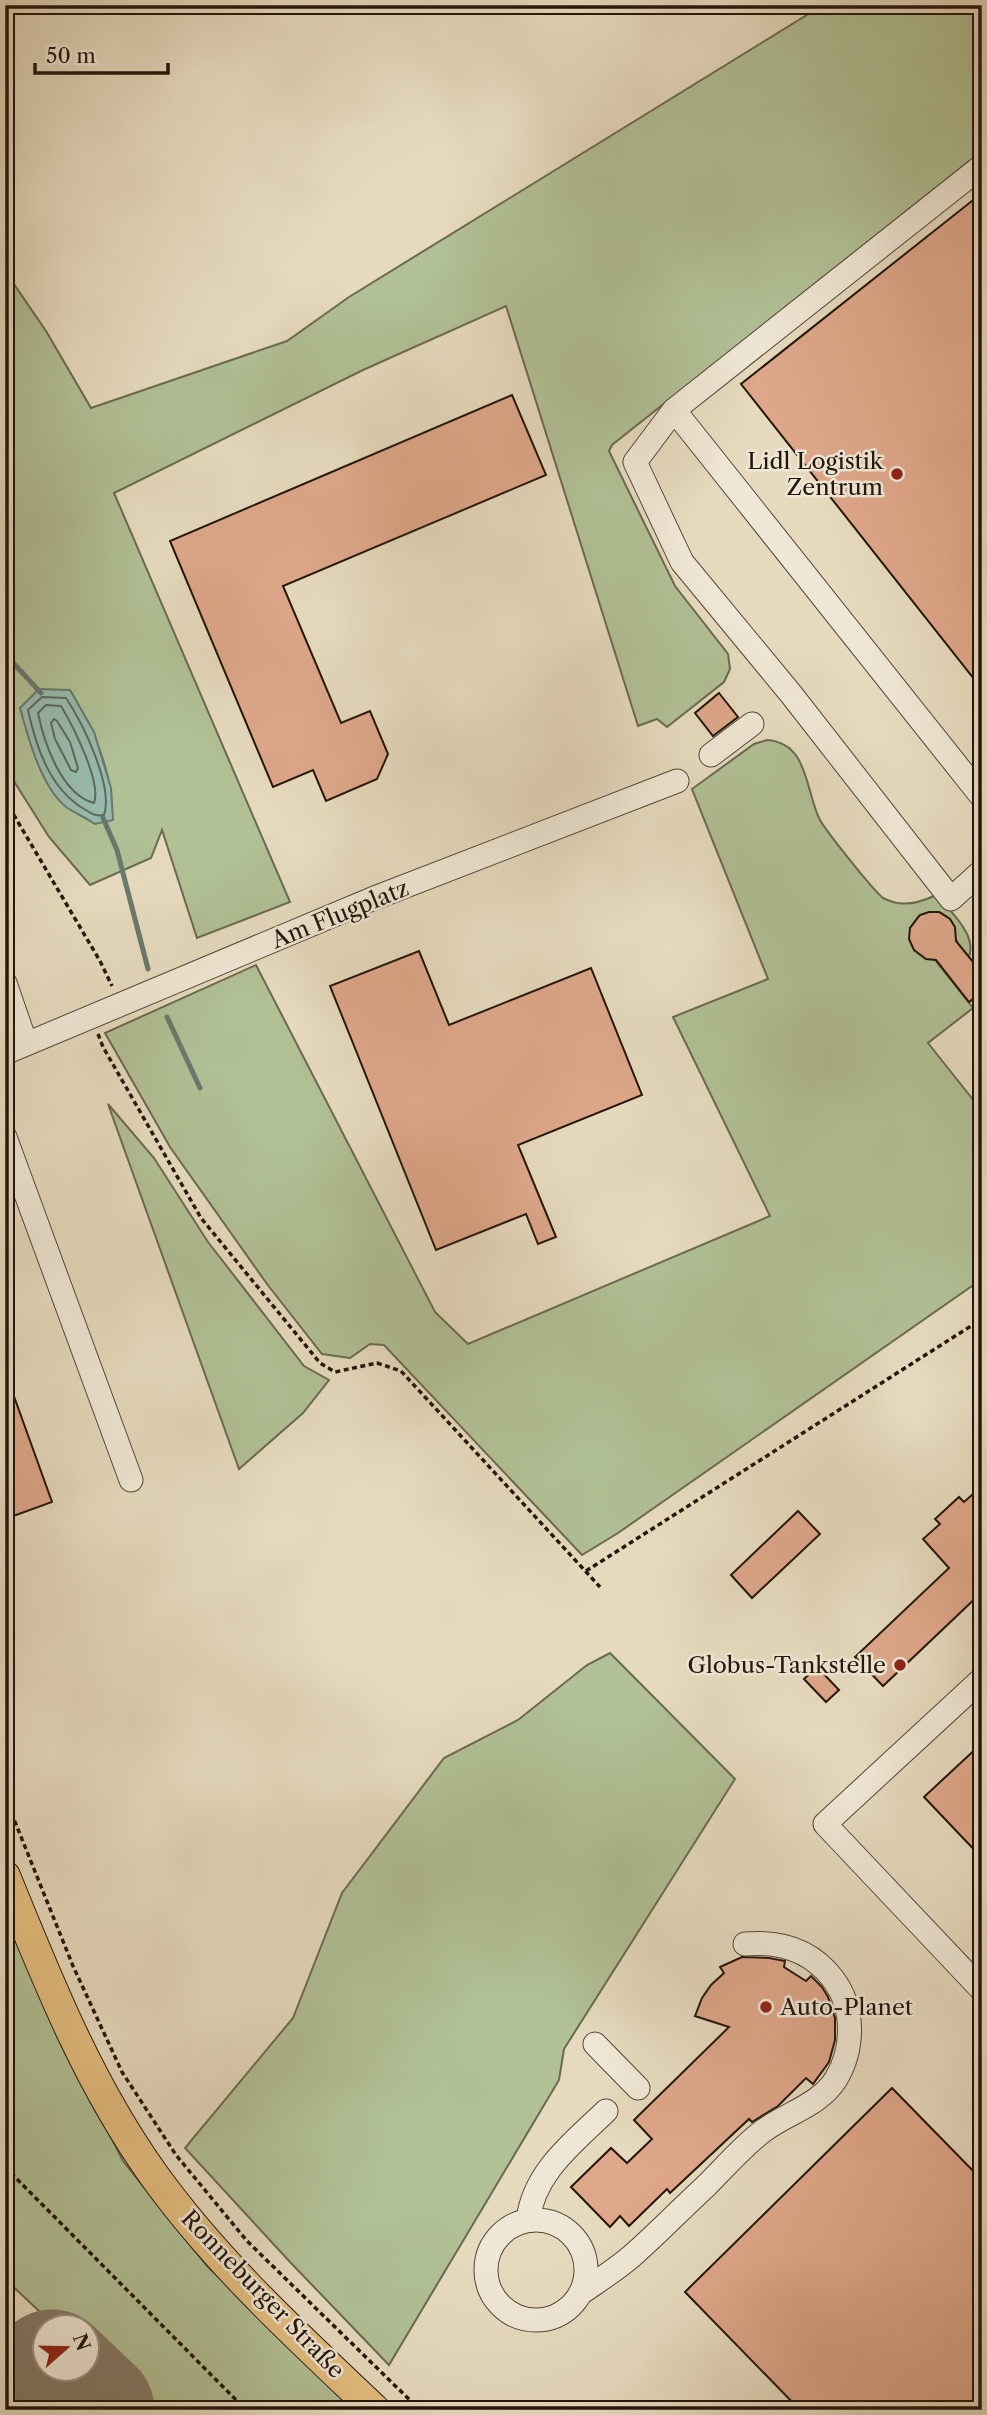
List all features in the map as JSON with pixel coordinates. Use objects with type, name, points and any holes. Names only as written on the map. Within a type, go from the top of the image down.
[{"type":"main road","name":"Ronneburger Straße","points":[[5,1875],[46,1976],[86,2062],[117,2119],[154,2175],[238,2276],[375,2410]]},
{"type":"street","points":[[982,166],[674,410],[635,462],[682,562],[791,694],[951,899],[982,871]]},
{"type":"street","points":[[674,410],[982,797]]},
{"type":"street","points":[[711,755],[752,724]]},
{"type":"street","name":"Am Flugplatz","points":[[16,1049],[372,900],[677,781]]},
{"type":"street","points":[[5,983],[16,1049]]},
{"type":"street","points":[[6,1140],[131,1480]]},
{"type":"street","points":[[982,1679],[825,1824],[982,1990]]},
{"type":"street","points":[[581,2293],[586,2270],[581,2247],[572,2234],[559,2225],[543,2220],[528,2220],[511,2226],[498,2237],[489,2251],[486,2268],[488,2285],[496,2300],[508,2312],[523,2319],[540,2321],[557,2316],[571,2307],[581,2293],[631,2257],[763,2131],[823,2095],[843,2066],[850,2032],[849,2015],[836,1982],[818,1963],[796,1949],[779,1944],[745,1944]]},
{"type":"street","points":[[595,2044],[638,2088]]},
{"type":"street","points":[[528,2220],[530,2201],[545,2171],[606,2111]]},
{"type":"path","points":[[5,800],[100,961],[121,1006]]},
{"type":"path","points":[[91,1018],[103,1047],[201,1218],[320,1363],[335,1372],[377,1363],[401,1371],[600,1587]]},
{"type":"path","points":[[586,1571],[982,1319]]},
{"type":"path","points":[[5,1797],[73,1966],[122,2072],[176,2155],[247,2241],[420,2410]]},
{"type":"path","points":[[5,2167],[246,2410]]},
{"type":"shaded area","points":[[823,5],[982,5],[982,151],[612,445],[609,451],[675,586],[728,654],[730,669],[724,682],[667,727],[657,719],[638,726],[506,306],[363,370],[114,493],[290,902],[197,938],[162,830],[151,858],[90,885],[49,837],[5,767],[5,271],[46,331],[91,408],[287,341],[349,297]],"holes":[[[70,690],[106,768],[112,820]]]},
{"type":"shaded area","points":[[767,740],[780,743],[798,758],[819,818],[883,898],[903,904],[934,896],[940,898],[967,933],[971,949],[969,957],[957,942],[949,919],[939,912],[920,915],[914,922],[910,936],[920,954],[935,960],[973,1008],[928,1043],[982,1111],[982,1279],[618,1533],[582,1555],[384,1345],[370,1344],[350,1358],[322,1354],[267,1284],[170,1147],[105,1033],[256,965],[435,1312],[468,1344],[770,1216],[673,1017],[768,979],[692,789],[754,744]]},
{"type":"shaded area","points":[[108,1104],[154,1158],[208,1242],[304,1366],[329,1380],[303,1413],[239,1469]]},
{"type":"shaded area","points":[[610,1653],[735,1779],[564,2049],[559,2080],[389,2365],[185,2148],[293,2018],[342,1893],[444,1758],[518,1720],[587,1665]]},
{"type":"shaded area","points":[[5,1904],[60,2037],[123,2161],[207,2266],[357,2410],[142,2410],[102,2371],[102,2314],[42,2314],[5,2279]]},
{"type":"shaded area","points":[[5,2370],[47,2410],[5,2410]]},
{"type":"water","points":[[39,689],[70,690],[94,732],[111,788],[113,820],[95,824],[66,807],[49,787],[37,761],[20,708]]},
{"type":"building","name":"Lidl Logistik Zentrum","points":[[982,193],[982,689],[741,384]]},
{"type":"building","points":[[512,395],[546,475],[283,586],[341,723],[370,711],[388,754],[377,779],[326,801],[313,770],[273,787],[170,541]]},
{"type":"building","points":[[719,693],[738,717],[713,736],[695,713]]},
{"type":"building","points":[[939,912],[950,919],[955,927],[956,941],[982,973],[982,992],[969,1002],[936,960],[926,959],[914,950],[909,939],[910,928],[920,915]]},
{"type":"building","points":[[419,951],[449,1025],[591,968],[642,1095],[518,1145],[556,1237],[538,1244],[526,1214],[436,1250],[330,986]]},
{"type":"building","points":[[5,1377],[52,1502],[5,1519]]},
{"type":"building","points":[[982,1486],[982,1592],[883,1686],[855,1657],[949,1568],[923,1539],[940,1524],[935,1519],[959,1497],[964,1502]]},
{"type":"building","points":[[798,1511],[820,1534],[752,1598],[731,1575]]},
{"type":"building","points":[[817,1667],[839,1690],[826,1702],[804,1679]]},
{"type":"building","points":[[982,1743],[982,1858],[924,1797]]},
{"type":"building","points":[[742,1957],[785,1961],[784,1967],[806,1981],[811,1976],[822,1987],[835,2018],[835,2040],[829,2062],[813,2084],[806,2078],[778,2106],[752,2122],[749,2119],[670,2193],[667,2189],[629,2226],[620,2216],[610,2227],[571,2187],[611,2148],[627,2163],[652,2139],[634,2120],[729,2027],[695,2016],[702,1998],[724,1973],[720,1967]]},
{"type":"building","points":[[892,2088],[982,2180],[982,2410],[800,2410],[685,2292]]},
{"type":"waterway","points":[[5,654],[41,693]]},
{"type":"waterway","points":[[103,818],[117,850],[148,969]]},
{"type":"waterway","points":[[167,1017],[200,1088]]},
{"type":"runway","points":[[67,2384],[94,2410]]},
{"type":"place","name":"Lidl Logistik Zentrum","points":[[897,474]]},
{"type":"place","name":"Globus-Tankstelle","points":[[900,1665]]},
{"type":"place","name":"Auto-Planet","points":[[766,2007]]}]
